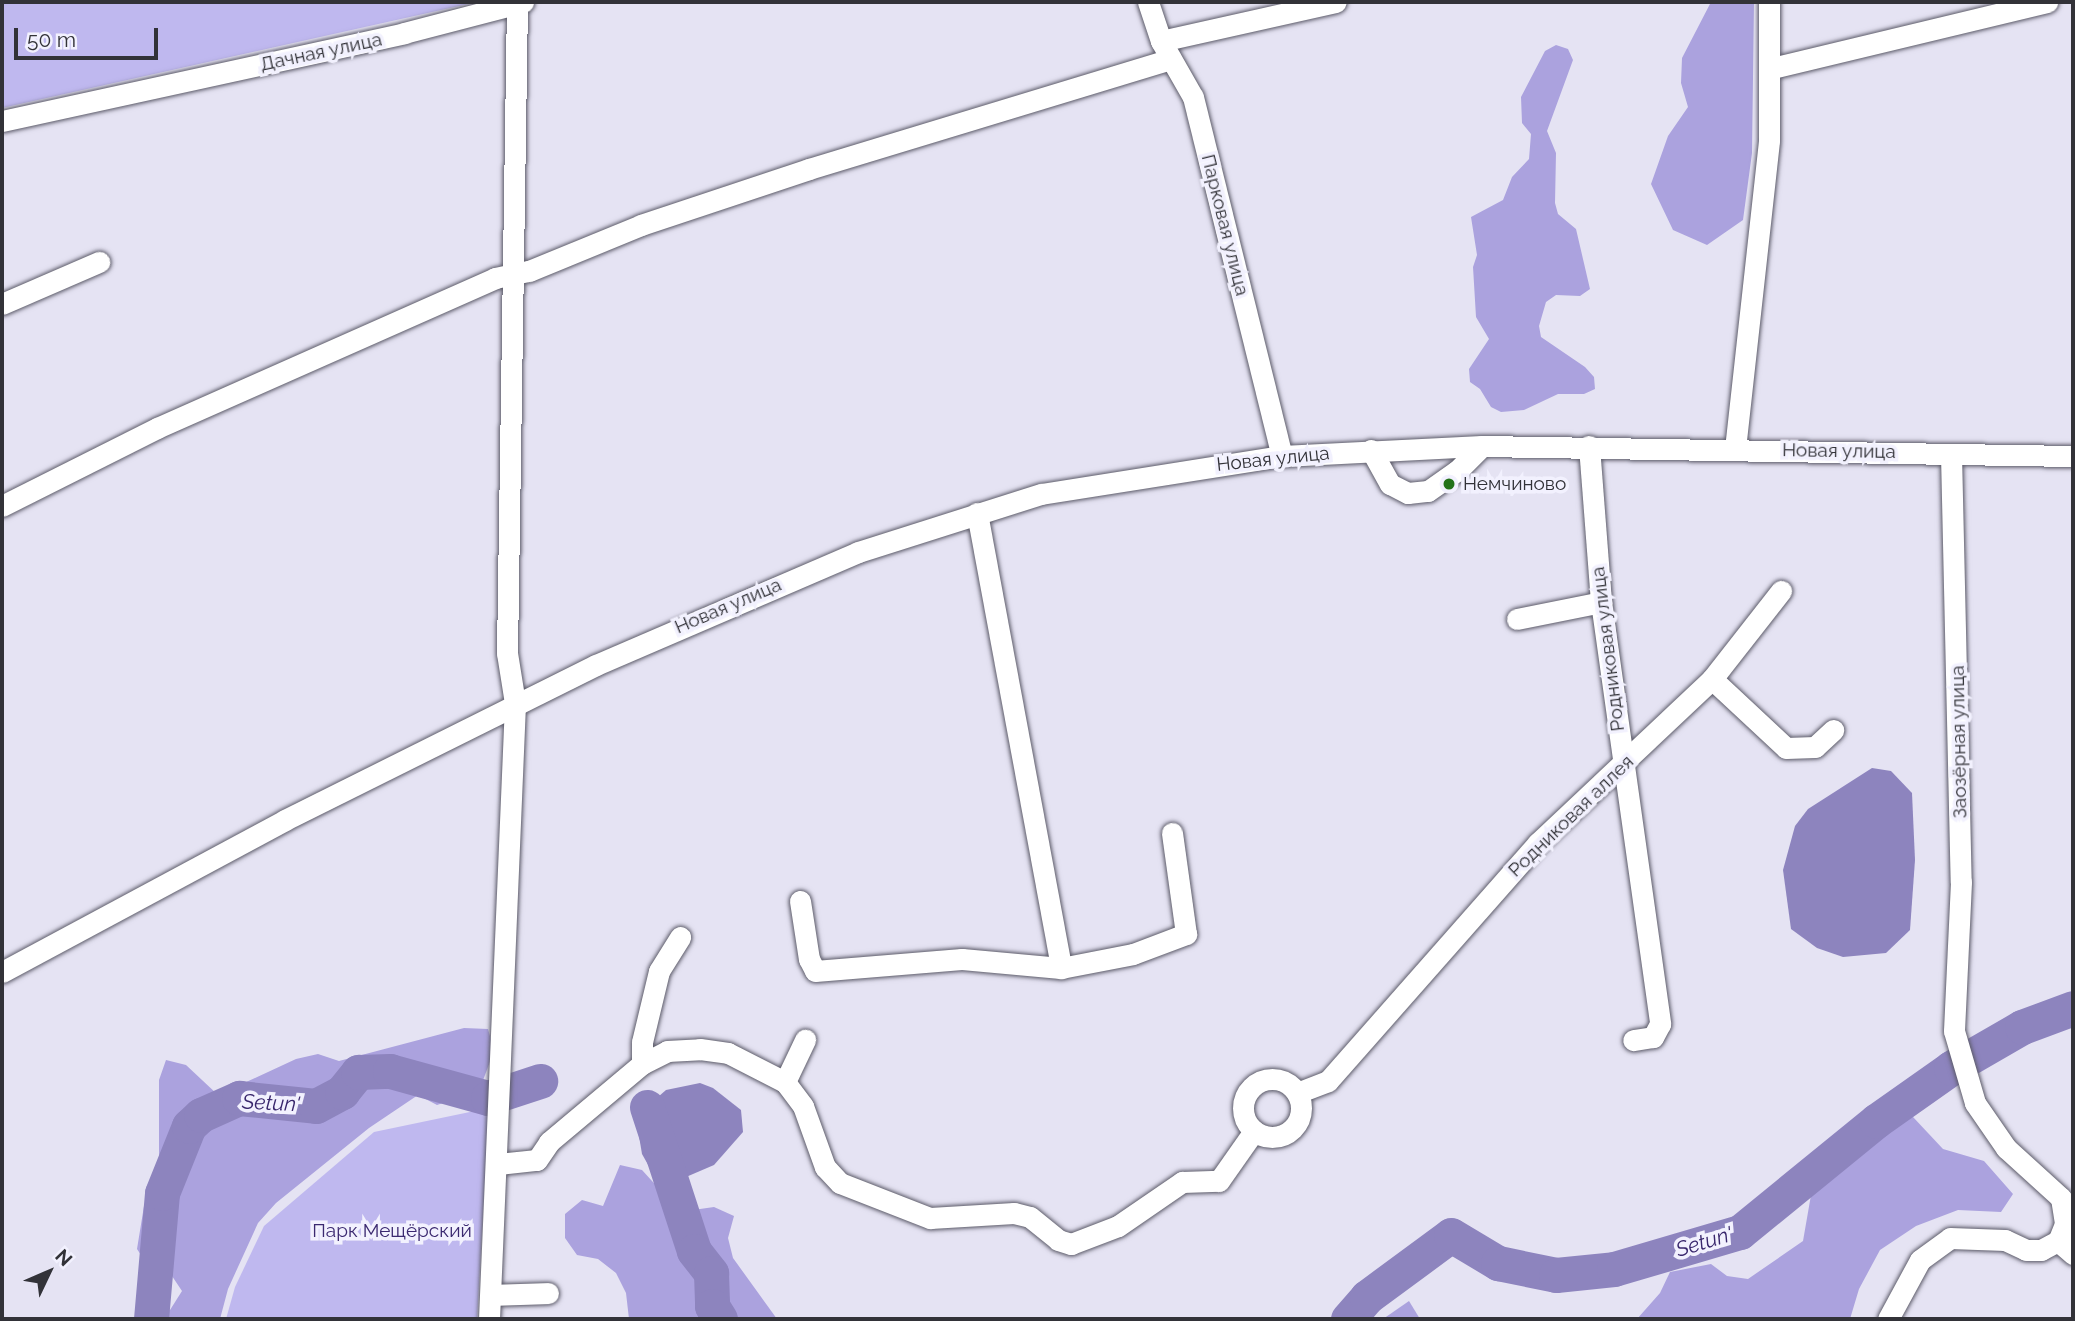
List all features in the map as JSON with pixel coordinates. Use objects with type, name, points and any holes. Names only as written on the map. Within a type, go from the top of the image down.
[{"type":"street","name":"Парковая улица","points":[[1148,2],[1166,50],[1193,97],[1282,456]]},
{"type":"street","points":[[2,506],[157,428],[495,278],[513,274],[796,173],[1166,50],[1336,2]]},
{"type":"street","points":[[1735,449],[1769,140],[1772,68],[1769,2]]},
{"type":"street","points":[[1772,68],[2047,2]]},
{"type":"street","points":[[489,1319],[498,1164],[515,703],[507,653],[519,3]]},
{"type":"street","name":"Дачная улица","points":[[2,121],[519,3]]},
{"type":"street","points":[[2,304],[99,262]]},
{"type":"street","points":[[1371,450],[1390,484],[1408,493],[1428,491],[1458,471],[1482,446]]},
{"type":"street","name":"Новая улица","points":[[2,972],[285,820],[477,727],[515,703],[730,604],[858,552],[977,513],[1110,481],[1282,456],[1371,450],[1589,446],[2073,456]]},
{"type":"street","name":"Родниковая улица","points":[[1589,446],[1601,602],[1660,1024],[1653,1037],[1633,1040]]},
{"type":"street","name":"Заозёрная улица","points":[[1951,454],[1961,882],[1954,1031],[1975,1103],[2006,1148],[2067,1197]]},
{"type":"street","points":[[977,513],[1061,968]]},
{"type":"street","name":"Родниковая аллея","points":[[1297,1093],[1328,1081],[1538,843],[1623,766],[1712,679],[1781,591]]},
{"type":"street","points":[[1517,619],[1601,602]]},
{"type":"street","points":[[1712,679],[1786,748],[1815,747],[1833,730]]},
{"type":"street","points":[[800,901],[809,959],[815,971],[962,959],[1061,968],[1133,954],[1186,934],[1172,833]]},
{"type":"street","points":[[642,1064],[642,1042],[659,971],[680,937]]},
{"type":"street","points":[[785,1082],[805,1040]]},
{"type":"street","points":[[498,1164],[537,1160],[549,1142],[642,1064],[667,1051],[700,1049],[728,1053],[785,1082],[803,1106],[825,1167],[840,1183],[930,1218],[1014,1213],[1030,1217],[1058,1240],[1070,1244],[1118,1226],[1182,1182],[1219,1181],[1254,1131]]},
{"type":"street","points":[[1280,1079],[1297,1093],[1300,1115],[1287,1133],[1264,1136],[1254,1131],[1242,1112],[1248,1090],[1257,1082],[1280,1079]]},
{"type":"street","points":[[1888,1319],[1920,1260],[1950,1237],[2005,1240],[2026,1250],[2066,1247],[2067,1197]]},
{"type":"street","points":[[492,1295],[548,1293]]},
{"type":"green space","points":[[2,2],[477,2],[2,108]]},
{"type":"green space","name":"Парк Мещёрский","points":[[489,1108],[477,1319],[226,1319],[235,1287],[264,1226],[374,1132]]},
{"type":"shaded area","points":[[1711,2],[1754,2],[1752,153],[1743,220],[1707,245],[1673,230],[1651,184],[1668,136],[1688,107],[1681,83],[1682,58]]},
{"type":"shaded area","points":[[1556,45],[1568,49],[1573,60],[1547,131],[1556,153],[1555,203],[1558,214],[1576,229],[1590,289],[1580,296],[1556,295],[1546,302],[1539,326],[1541,337],[1585,367],[1594,377],[1595,389],[1584,394],[1558,394],[1524,410],[1501,412],[1491,407],[1480,389],[1470,382],[1469,369],[1489,339],[1476,317],[1473,267],[1477,255],[1471,217],[1503,200],[1512,177],[1529,159],[1531,134],[1522,123],[1521,97],[1545,51]]},
{"type":"shaded area","points":[[1872,768],[1891,771],[1912,793],[1915,860],[1910,930],[1886,953],[1843,957],[1817,948],[1791,929],[1783,870],[1795,826],[1808,809]]},
{"type":"shaded area","points":[[464,1028],[488,1029],[494,1051],[479,1091],[437,1105],[418,1095],[369,1128],[276,1203],[258,1223],[228,1289],[220,1319],[126,1319],[170,1310],[182,1291],[170,1273],[149,1267],[137,1249],[144,1206],[159,1166],[159,1080],[166,1060],[186,1065],[218,1095],[296,1059],[318,1054],[339,1061]]},
{"type":"shaded area","points":[[700,1083],[713,1088],[741,1110],[743,1132],[714,1165],[672,1183],[651,1170],[642,1154],[638,1130],[650,1104],[666,1090]]},
{"type":"shaded area","points":[[1913,1117],[1943,1149],[1984,1161],[2013,1194],[2001,1212],[1958,1210],[1916,1226],[1880,1250],[1859,1289],[1850,1319],[1637,1319],[1660,1293],[1670,1272],[1711,1264],[1727,1276],[1748,1279],[1803,1241],[1811,1195],[1825,1177],[1892,1120]]},
{"type":"shaded area","points":[[620,1165],[642,1170],[672,1203],[693,1210],[714,1207],[734,1216],[728,1238],[733,1258],[777,1319],[629,1319],[626,1293],[616,1273],[598,1259],[577,1255],[565,1238],[565,1214],[582,1200],[603,1206]]},
{"type":"shaded area","points":[[1409,1301],[1420,1319],[1383,1319]]},
{"type":"waterway","name":"Setun'","points":[[1348,1319],[1367,1297],[1451,1235],[1498,1263],[1556,1275],[1614,1269],[1740,1232],[1876,1121],[1951,1068],[2022,1027],[2073,1008]]},
{"type":"waterway","name":"Setun'","points":[[151,1319],[162,1193],[189,1126],[201,1115],[239,1098],[316,1106],[342,1092],[358,1072],[390,1071],[488,1098],[540,1081]]},
{"type":"waterway","name":"Setun'","points":[[647,1107],[694,1251],[711,1273],[712,1306],[720,1319]]},
{"type":"place","name":"Немчиново","points":[[1449,484]]}]
